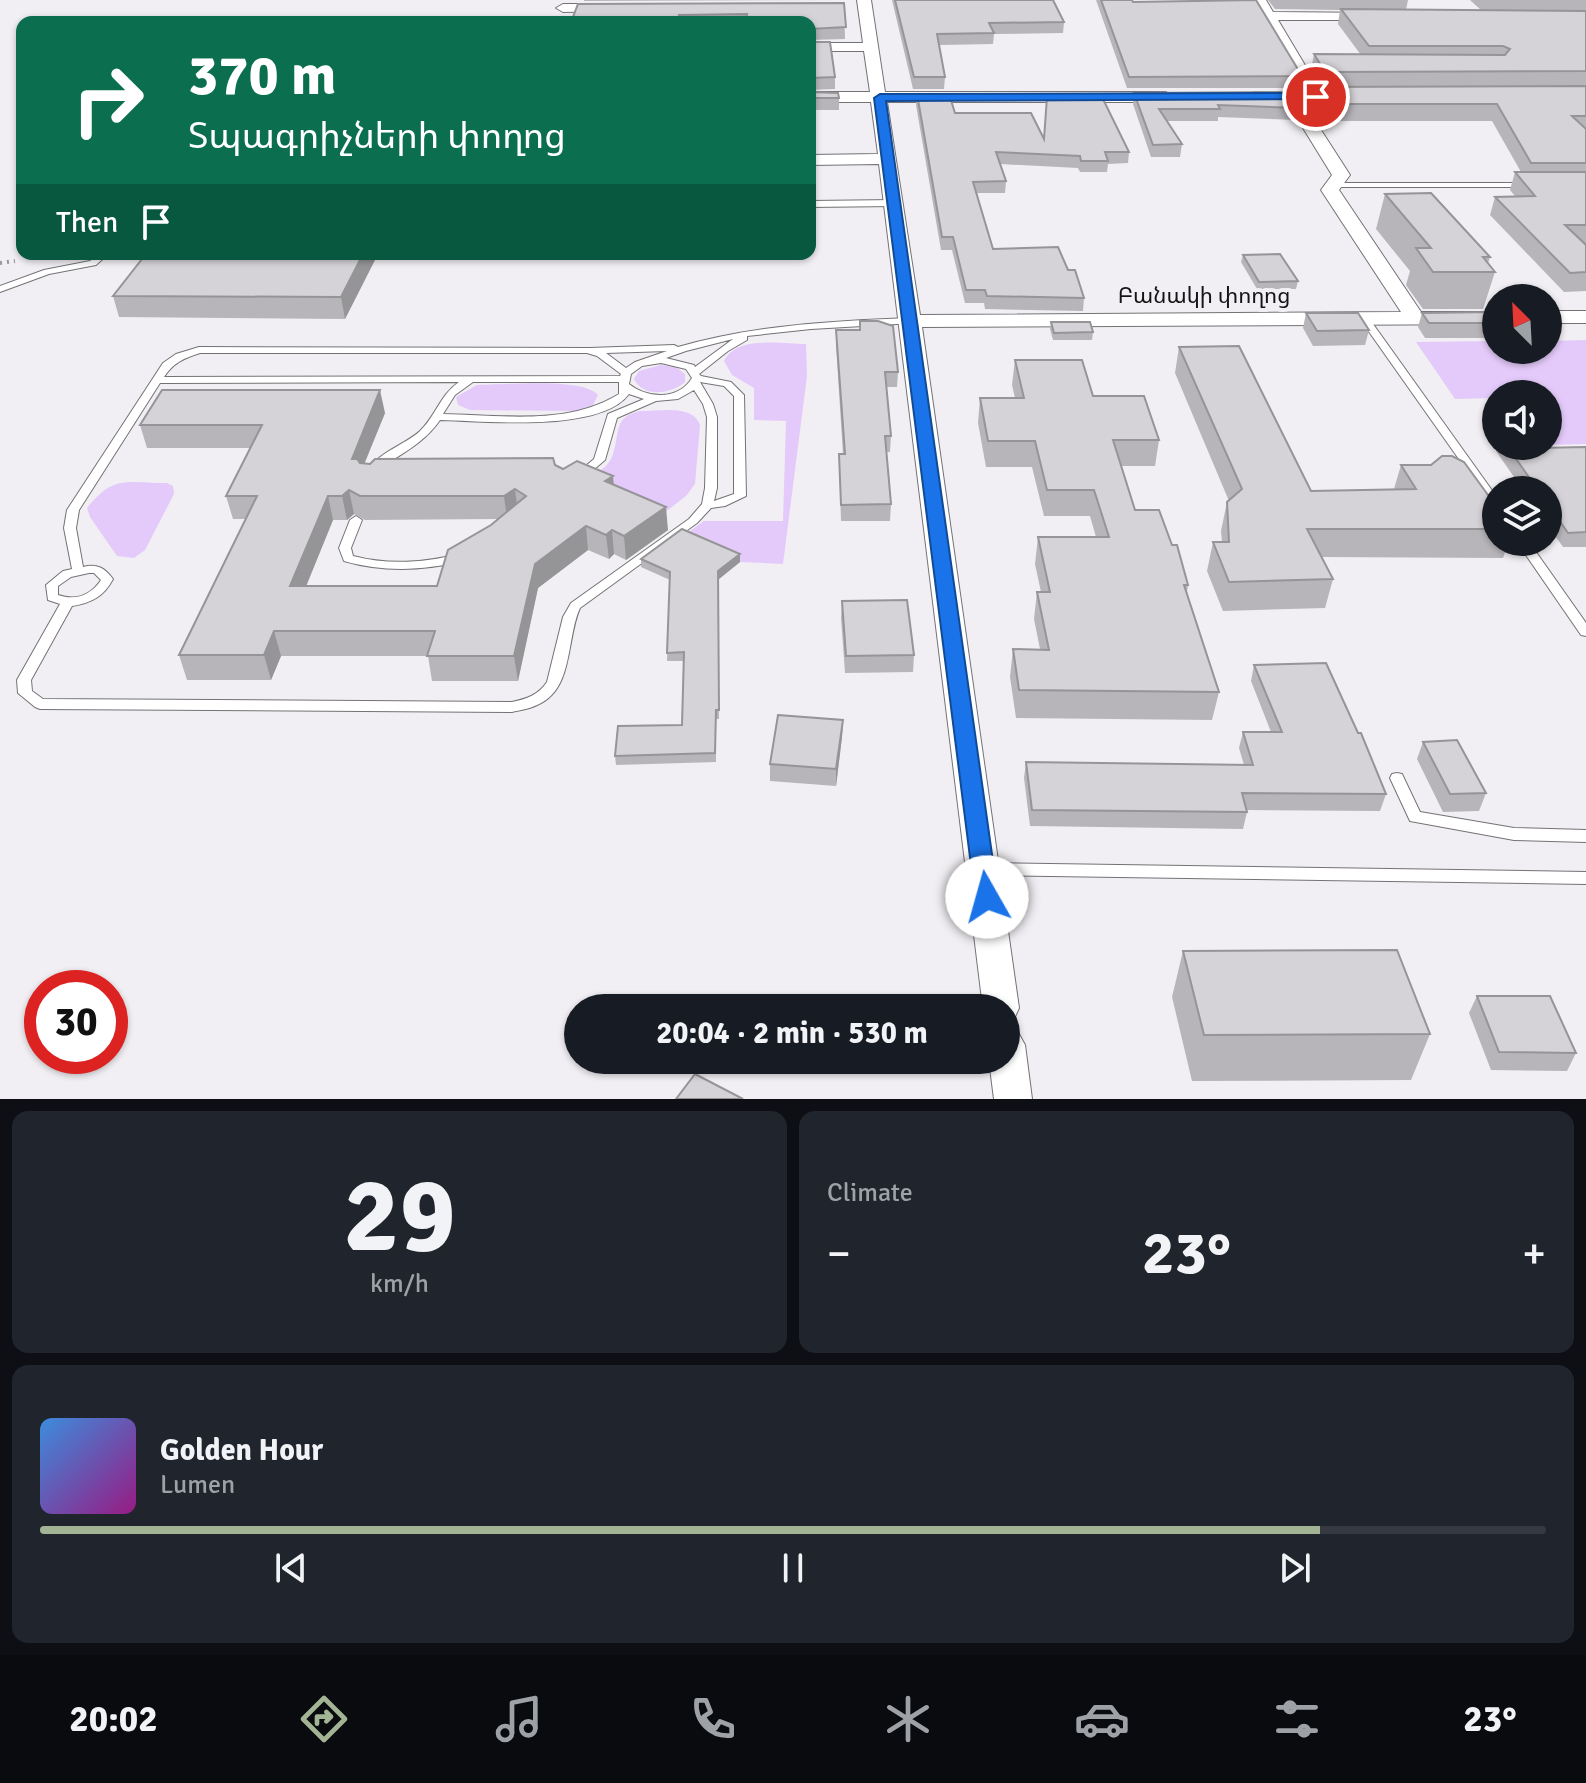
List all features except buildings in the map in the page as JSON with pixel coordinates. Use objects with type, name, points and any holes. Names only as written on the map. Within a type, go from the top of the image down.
[{"type":"street","points":[[1259,0],[1306,66],[1316,97]]},
{"type":"street","points":[[860,5],[872,47],[895,203],[999,994]]},
{"type":"street","points":[[562,10],[624,7]]},
{"type":"street","points":[[1269,16],[1394,17]]},
{"type":"street","points":[[816,47],[872,47]]},
{"type":"street","points":[[1230,97],[1363,96]]},
{"type":"street","points":[[816,97],[1183,97]]},
{"type":"street","points":[[1292,97],[1341,175],[1330,190],[1415,318]]},
{"type":"street","points":[[816,160],[888,159]]},
{"type":"street","points":[[1562,317],[1586,317]]},
{"type":"street","name":"Բանակի փողոց","points":[[911,321],[1482,318]]},
{"type":"street","points":[[1010,1074],[1013,1099]]},
{"type":"lane","points":[[1335,185],[1539,185]]},
{"type":"lane","points":[[816,204],[895,203]]},
{"type":"lane","points":[[0,289],[47,272],[97,260]]},
{"type":"lane","points":[[1365,319],[1482,484]]},
{"type":"lane","points":[[158,380],[624,379],[650,361],[681,348],[739,332],[775,327],[911,321]]},
{"type":"lane","points":[[575,479],[599,460],[612,416],[639,402],[681,394],[733,342],[775,327]]},
{"type":"lane","points":[[78,570],[70,528],[73,510],[167,365],[180,356],[199,350],[681,348]]},
{"type":"lane","points":[[587,350],[601,354],[637,395],[659,398]]},
{"type":"lane","points":[[650,361],[672,361],[696,378],[727,384],[739,395],[740,496],[721,504],[708,505]]},
{"type":"lane","points":[[68,602],[24,680],[25,693],[40,704],[512,707],[538,700],[554,684],[566,620],[575,606],[693,521],[708,505],[712,417],[696,378]]},
{"type":"lane","points":[[438,417],[575,417],[597,412],[614,403],[624,395],[624,379]]},
{"type":"lane","points":[[424,380],[437,387],[444,398]]},
{"type":"lane","points":[[371,482],[377,465],[422,435],[438,417],[444,398],[472,380]]},
{"type":"lane","points":[[356,520],[345,548],[348,558],[362,563],[432,563],[469,555]]},
{"type":"lane","points":[[1533,556],[1586,632]]},
{"type":"lane","points":[[78,570],[98,570],[107,579],[99,592],[68,602],[52,597],[50,591],[58,579],[78,570]]},
{"type":"lane","points":[[1397,778],[1415,817],[1514,834],[1586,836]]},
{"type":"lane","points":[[983,869],[1586,878]]},
{"type":"shaded area","points":[[1586,340],[1586,444],[1562,445],[1562,380],[1482,380],[1482,398],[1455,399],[1416,342],[1482,341],[1482,364],[1562,364],[1562,341]]},
{"type":"shaded area","points":[[749,344],[806,344],[807,376],[783,564],[740,562],[683,536],[704,521],[783,521],[786,421],[754,420],[754,388],[732,375],[724,361],[730,353]]},
{"type":"shaded area","points":[[661,365],[676,367],[685,374],[685,382],[658,392],[638,385],[634,379],[639,371]]},
{"type":"shaded area","points":[[560,384],[590,389],[598,395],[593,405],[574,411],[470,410],[458,405],[456,397],[477,385]]},
{"type":"shaded area","points":[[683,411],[696,418],[700,425],[695,484],[686,496],[655,520],[591,477],[612,458],[622,421],[632,413]]},
{"type":"shaded area","points":[[167,483],[173,486],[174,494],[145,550],[134,558],[117,556],[87,508],[113,485]]},
{"type":"route","points":[[987,897],[880,98],[1316,97]]}]
